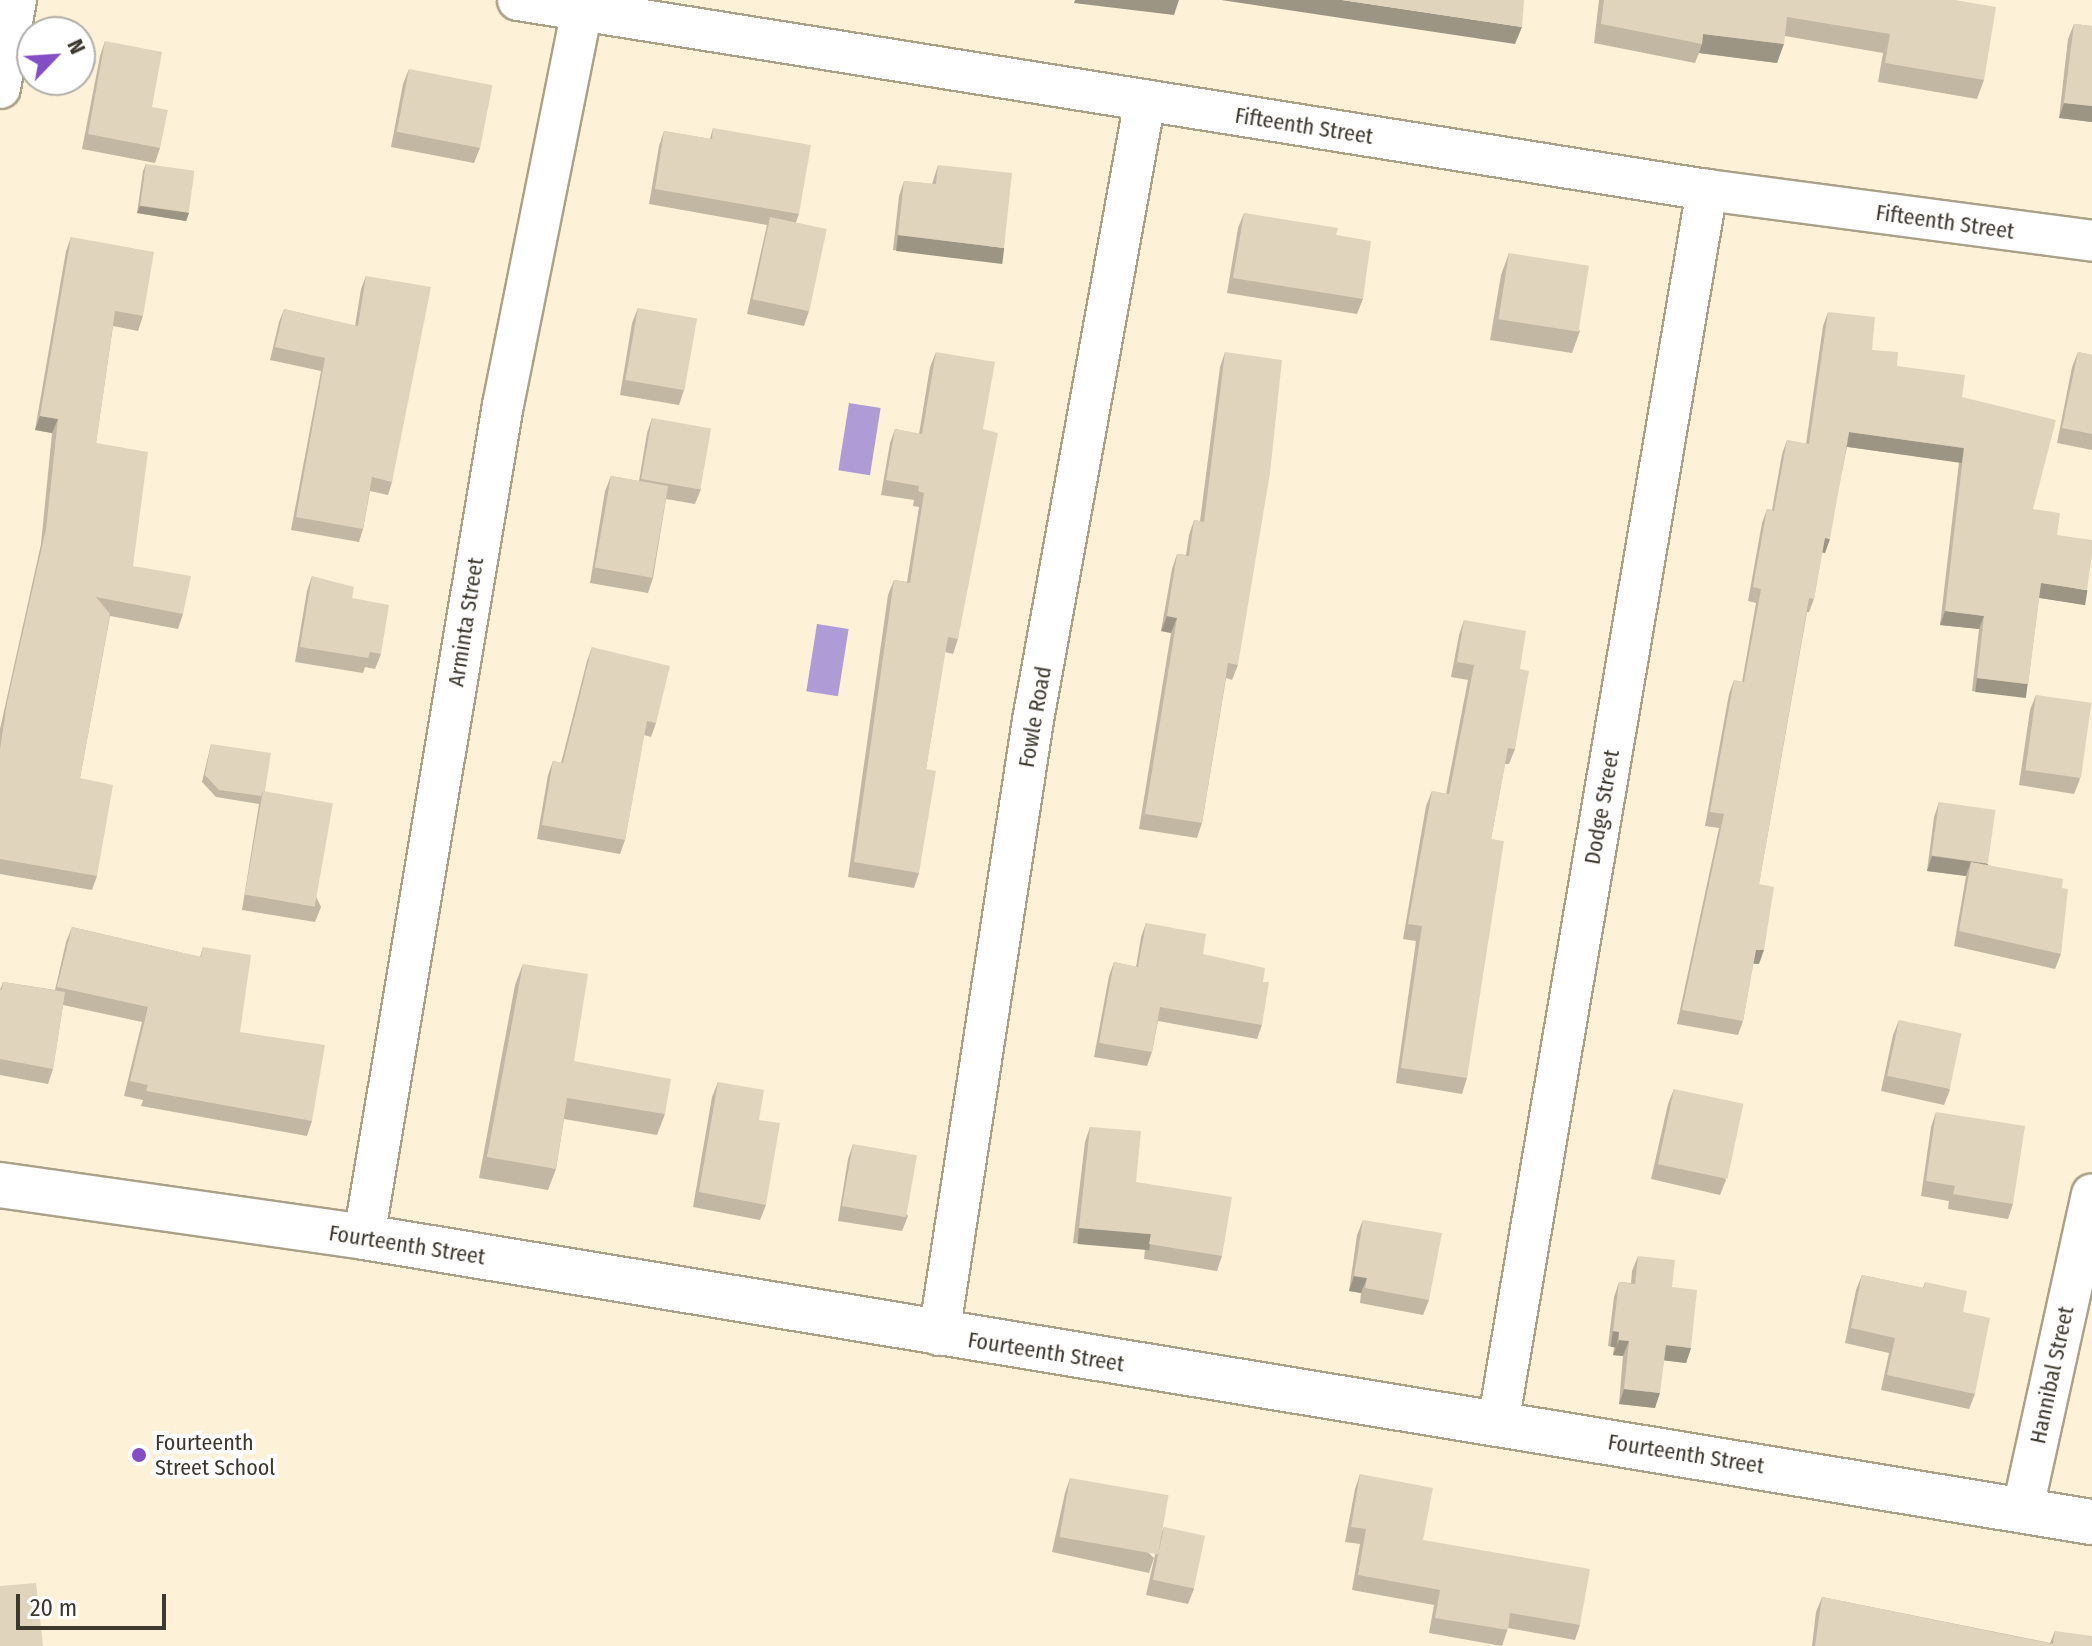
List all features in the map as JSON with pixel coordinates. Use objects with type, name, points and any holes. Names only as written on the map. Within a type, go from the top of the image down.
[{"type":"street","points":[[0,88],[16,0]]},
{"type":"street","name":"Fifteenth Street","points":[[518,0],[1707,190],[2092,241]]},
{"type":"street","name":"Arminta Street","points":[[364,1237],[503,405],[582,10]]},
{"type":"street","name":"Fowle Road","points":[[939,1335],[1033,720],[1145,100]]},
{"type":"street","name":"Dodge Street","points":[[1498,1424],[1707,190]]},
{"type":"street","name":"Fourteenth Street","points":[[0,1185],[364,1237],[939,1335],[2023,1508],[2092,1522]]},
{"type":"street","name":"Hannibal Street","points":[[2023,1508],[2092,1195]]},
{"type":"shaded area","points":[[849,403],[881,408],[870,475],[838,470]]},
{"type":"shaded area","points":[[817,624],[849,629],[838,696],[806,691]]},
{"type":"building","points":[[1342,0],[1524,0],[1522,27]]},
{"type":"building","points":[[1604,0],[1955,0],[1996,7],[1984,80],[1885,63],[1890,34],[1787,17],[1784,44],[1703,34],[1702,44],[1601,24]]},
{"type":"building","points":[[2074,24],[2092,26],[2092,106],[2064,103]]},
{"type":"building","points":[[105,41],[162,52],[152,107],[168,110],[160,148],[88,134]]},
{"type":"building","points":[[409,69],[492,85],[480,148],[397,132]]},
{"type":"building","points":[[713,128],[811,145],[799,214],[655,189],[664,131],[712,139]]},
{"type":"building","points":[[146,164],[195,171],[189,212],[140,206]]},
{"type":"building","points":[[938,165],[1012,173],[1004,248],[898,235],[904,181],[936,184]]},
{"type":"building","points":[[1244,213],[1338,228],[1336,235],[1371,241],[1363,299],[1233,278]]},
{"type":"building","points":[[770,217],[827,229],[809,311],[753,299]]},
{"type":"building","points":[[71,237],[154,252],[143,316],[115,311],[96,443],[148,452],[133,566],[191,576],[183,614],[96,597],[110,614],[80,778],[113,785],[97,876],[0,859],[0,750],[7,703],[46,529],[58,419],[40,416]]},
{"type":"building","points":[[1509,253],[1589,266],[1579,332],[1499,319]]},
{"type":"building","points":[[366,276],[431,287],[392,482],[372,477],[363,529],[296,517],[325,358],[275,347],[284,309],[358,326]]},
{"type":"building","points":[[638,308],[697,318],[684,390],[625,380]]},
{"type":"building","points":[[1828,312],[1875,317],[1872,350],[1898,352],[1897,366],[1965,375],[1962,397],[2056,420],[2033,509],[2060,513],[2057,535],[2092,540],[2092,554],[2087,590],[2041,583],[2028,684],[1977,678],[1984,616],[1945,611],[1964,448],[1849,432],[1830,539],[1825,538],[1814,599],[1809,598],[1759,884],[1774,887],[1764,950],[1756,950],[1743,1021],[1682,1010],[1724,814],[1710,812],[1734,680],[1744,682],[1761,589],[1753,587],[1767,509],[1774,511],[1787,440],[1809,444]]},
{"type":"building","points":[[936,352],[995,362],[983,429],[998,433],[958,639],[948,637],[926,769],[936,771],[919,873],[854,862],[894,580],[910,583],[924,493],[918,491],[919,486],[886,480],[895,429],[922,434]]},
{"type":"building","points":[[1225,352],[1282,360],[1270,473],[1238,665],[1228,663],[1202,823],[1145,814],[1177,618],[1167,616],[1177,554],[1189,556],[1194,520],[1204,522]]},
{"type":"building","points":[[2078,352],[2092,355],[2092,434],[2062,428]]},
{"type":"building","points":[[652,418],[711,428],[700,489],[641,479]]},
{"type":"building","points":[[611,476],[668,486],[652,578],[595,568]]},
{"type":"building","points":[[312,576],[354,587],[352,598],[389,605],[381,654],[370,652],[368,658],[300,647]]},
{"type":"building","points":[[1464,620],[1526,631],[1520,669],[1529,671],[1515,749],[1508,748],[1491,839],[1504,841],[1467,1078],[1401,1068],[1422,926],[1408,924],[1432,791],[1449,794],[1474,665],[1457,662]]},
{"type":"building","points":[[592,647],[670,666],[656,723],[647,721],[625,840],[542,825],[553,761],[563,763]]},
{"type":"building","points":[[2036,695],[2091,703],[2081,778],[2025,770]]},
{"type":"building","points":[[211,744],[271,753],[265,791],[261,796],[219,790],[205,775]]},
{"type":"building","points":[[263,791],[333,803],[315,907],[245,894]]},
{"type":"building","points":[[1939,802],[1995,810],[1988,863],[1931,855]]},
{"type":"building","points":[[1971,862],[2063,879],[2062,888],[2068,889],[2061,954],[1959,931]]},
{"type":"building","points":[[1146,923],[1206,934],[1203,954],[1265,968],[1263,982],[1269,982],[1262,1025],[1160,1007],[1152,1052],[1099,1043],[1114,962],[1138,967]]},
{"type":"building","points":[[72,927],[201,957],[203,947],[251,955],[240,1032],[325,1045],[312,1121],[146,1091],[148,1085],[130,1081],[148,1007],[57,987]]},
{"type":"building","points":[[523,964],[588,974],[574,1061],[671,1079],[665,1114],[567,1098],[556,1169],[487,1157]]},
{"type":"building","points":[[3,982],[65,992],[53,1069],[0,1059],[0,990]]},
{"type":"building","points":[[1899,1020],[1962,1033],[1950,1089],[1887,1076]]},
{"type":"building","points":[[718,1082],[764,1090],[759,1120],[780,1123],[766,1205],[699,1192]]},
{"type":"building","points":[[1674,1089],[1743,1104],[1727,1179],[1658,1164]]},
{"type":"building","points":[[1936,1112],[2025,1126],[2013,1204],[1953,1194],[1955,1186],[1926,1181]]},
{"type":"building","points":[[1090,1127],[1141,1131],[1136,1182],[1232,1197],[1222,1256],[1149,1244],[1151,1234],[1079,1228]]},
{"type":"building","points":[[853,1144],[917,1155],[906,1217],[842,1206]]},
{"type":"building","points":[[1363,1220],[1442,1233],[1429,1300],[1365,1288],[1367,1278],[1354,1276]]},
{"type":"building","points":[[1638,1256],[1675,1260],[1672,1287],[1697,1290],[1691,1348],[1666,1345],[1660,1393],[1624,1389],[1629,1341],[1619,1340],[1619,1332],[1613,1331],[1619,1282],[1635,1284]]},
{"type":"building","points":[[1862,1275],[1924,1288],[1925,1282],[1967,1291],[1963,1312],[1990,1318],[1975,1394],[1887,1375],[1895,1338],[1851,1328]]},
{"type":"building","points":[[1360,1474],[1433,1488],[1423,1540],[1590,1569],[1580,1625],[1510,1613],[1508,1630],[1435,1618],[1440,1590],[1358,1575],[1366,1529],[1351,1527]]},
{"type":"building","points":[[1070,1478],[1168,1495],[1158,1554],[1060,1537]]},
{"type":"building","points":[[1164,1527],[1205,1536],[1194,1589],[1153,1580]]},
{"type":"building","points":[[36,1583],[43,1646],[0,1646],[0,1586]]},
{"type":"building","points":[[1822,1597],[2053,1644],[2055,1631],[2092,1636],[2092,1646],[1815,1646]]},
{"type":"place","name":"Fourteenth Street School","points":[[139,1455]]}]
